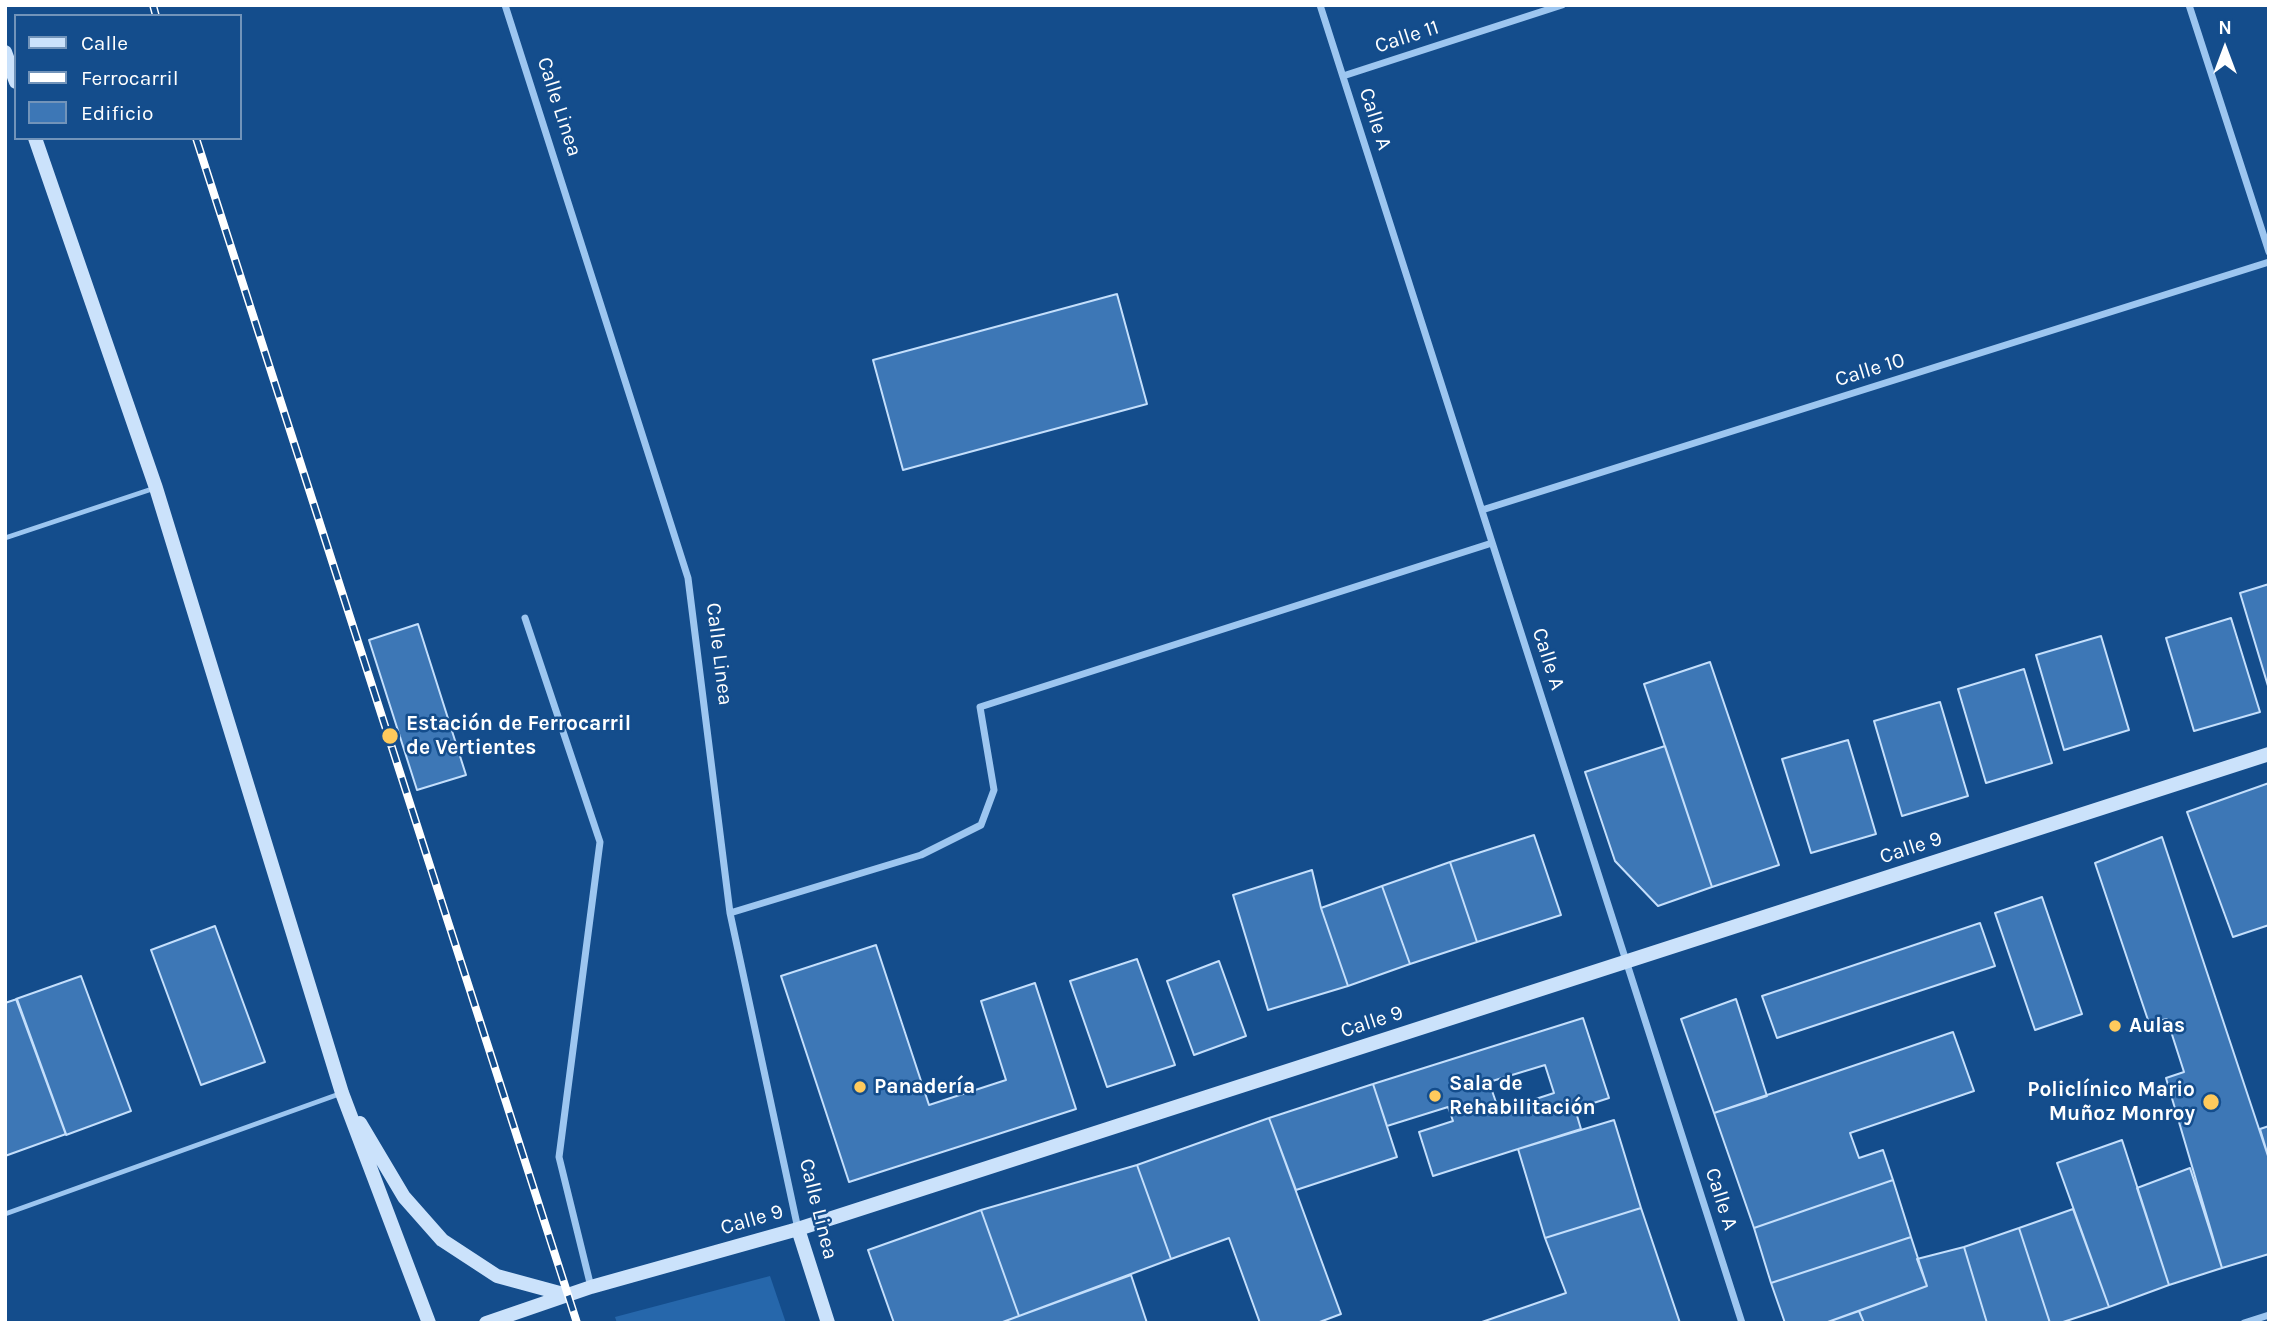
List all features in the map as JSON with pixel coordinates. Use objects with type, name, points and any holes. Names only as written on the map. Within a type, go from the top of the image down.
[{"type":"main road","points":[[5,52],[14,77]]},
{"type":"main road","points":[[36,140],[156,488],[342,1093],[429,1323]]},
{"type":"main road","name":"Calle 9","points":[[486,1323],[591,1287],[798,1229],[2269,754]]},
{"type":"main road","points":[[342,1093],[404,1197],[442,1240],[497,1276],[568,1295]]},
{"type":"main road","name":"Calle Linea","points":[[798,1229],[828,1323]]},
{"type":"street","name":"Calle Linea","points":[[505,5],[688,578],[730,913],[798,1229]]},
{"type":"street","name":"Calle A","points":[[1320,5],[1742,1323]]},
{"type":"street","name":"Calle 11","points":[[1343,76],[1562,5]]},
{"type":"street","points":[[2189,5],[2269,252]]},
{"type":"street","name":"Calle 10","points":[[1482,510],[2269,262]]},
{"type":"street","points":[[730,913],[921,855],[981,825],[993,790],[980,707],[1492,543]]},
{"type":"street","points":[[525,618],[600,842],[559,1157],[591,1287]]},
{"type":"street","points":[[2244,1323],[2269,1315]]},
{"type":"lane","points":[[5,538],[156,488]]},
{"type":"lane","points":[[5,1214],[342,1093]]},
{"type":"shaded area","points":[[770,1276],[786,1323],[617,1323],[615,1317]]},
{"type":"building","points":[[1117,294],[1147,404],[903,470],[873,360]]},
{"type":"building","points":[[2269,584],[2269,686],[2268,686],[2240,593]]},
{"type":"building","points":[[2231,618],[2260,712],[2194,731],[2166,638]]},
{"type":"building","points":[[418,624],[466,775],[417,790],[369,640]]},
{"type":"building","points":[[2101,636],[2129,730],[2064,750],[2036,655]]},
{"type":"building","points":[[1710,662],[1779,865],[1712,887],[1644,684]]},
{"type":"building","points":[[2024,669],[2052,763],[1986,783],[1958,689]]},
{"type":"building","points":[[1940,702],[1968,796],[1902,816],[1874,721]]},
{"type":"building","points":[[1848,740],[1876,834],[1811,853],[1782,759]]},
{"type":"building","points":[[1665,746],[1712,887],[1658,906],[1615,861],[1585,772]]},
{"type":"building","points":[[2269,783],[2269,925],[2233,937],[2187,812]]},
{"type":"building","points":[[1534,835],[1561,915],[1477,942],[1450,862]]},
{"type":"building","name":"Policlínico Mario Muñoz Monroy","points":[[2162,837],[2269,1159],[2269,1254],[2222,1268],[2166,1078],[2184,1072],[2167,1019],[2149,1023],[2095,863]]},
{"type":"building","points":[[1450,862],[1477,942],[1410,964],[1382,886]]},
{"type":"building","points":[[1312,870],[1321,908],[1348,986],[1268,1010],[1233,895]]},
{"type":"building","points":[[1382,886],[1410,964],[1348,986],[1321,908]]},
{"type":"building","points":[[2042,897],[2082,1014],[2035,1030],[1995,913]]},
{"type":"building","points":[[1980,923],[1995,966],[1777,1038],[1762,996]]},
{"type":"building","points":[[215,926],[265,1062],[201,1085],[151,950]]},
{"type":"building","points":[[876,945],[929,1105],[1006,1080],[981,1001],[1035,983],[1076,1109],[849,1182],[781,976]]},
{"type":"building","points":[[1137,959],[1175,1065],[1107,1087],[1070,981]]},
{"type":"building","points":[[1219,961],[1246,1036],[1194,1055],[1167,981]]},
{"type":"building","points":[[81,976],[131,1111],[66,1135],[16,999]]},
{"type":"building","points":[[17,999],[66,1134],[5,1156],[5,1003]]},
{"type":"building","points":[[1736,999],[1767,1096],[1714,1113],[1681,1019]]},
{"type":"building","name":"Sala de Rehabilitación","points":[[1583,1018],[1609,1098],[1575,1109],[1581,1129],[1433,1176],[1419,1132],[1453,1121],[1448,1107],[1387,1126],[1373,1084]],"holes":[[[1545,1065],[1554,1093],[1499,1111],[1489,1082]]]},
{"type":"building","points":[[1953,1032],[1974,1091],[1850,1133],[1859,1158],[1883,1150],[1893,1180],[1754,1228],[1714,1113]]},
{"type":"building","points":[[1373,1084],[1397,1157],[1296,1190],[1269,1118]]},
{"type":"building","points":[[1269,1118],[1341,1314],[1317,1323],[1260,1323],[1229,1238],[1171,1259],[1137,1165]]},
{"type":"building","points":[[1614,1120],[1641,1208],[1545,1238],[1518,1149]]},
{"type":"building","points":[[2269,1126],[2269,1159],[2260,1129]]},
{"type":"building","points":[[2122,1140],[2169,1285],[2109,1307],[2057,1163]]},
{"type":"building","points":[[1137,1165],[1171,1259],[1019,1316],[981,1210]]},
{"type":"building","points":[[2190,1168],[2222,1268],[2169,1285],[2137,1188]]},
{"type":"building","points":[[1893,1180],[1911,1237],[1771,1283],[1754,1228]]},
{"type":"building","points":[[1641,1208],[1680,1323],[1479,1323],[1566,1293],[1545,1238]]},
{"type":"building","points":[[2073,1209],[2109,1307],[2060,1323],[2050,1323],[2019,1228]]},
{"type":"building","points":[[981,1210],[1019,1316],[1000,1323],[894,1323],[868,1250]]},
{"type":"building","points":[[2019,1228],[2050,1323],[1987,1323],[1964,1247]]},
{"type":"building","points":[[1911,1237],[1927,1286],[1825,1323],[1785,1323],[1771,1283]]},
{"type":"building","points":[[1964,1247],[1987,1323],[1864,1323],[1859,1311],[1927,1286],[1917,1259]]},
{"type":"building","points":[[1131,1275],[1147,1323],[1000,1323],[1019,1316]]},
{"type":"building","points":[[1859,1311],[1864,1323],[1825,1323]]},
{"type":"railway","points":[[153,5],[155,14]]},
{"type":"railway","points":[[197,140],[577,1323]]},
{"type":"place","name":"Estación de Ferrocarril de Vertientes","points":[[390,736]]},
{"type":"place","name":"Aulas","points":[[2115,1026]]},
{"type":"place","name":"Panadería","points":[[860,1087]]},
{"type":"place","name":"Sala de Rehabilitación","points":[[1435,1096]]},
{"type":"place","name":"Policlínico Mario Muñoz Monroy","points":[[2211,1102]]}]
